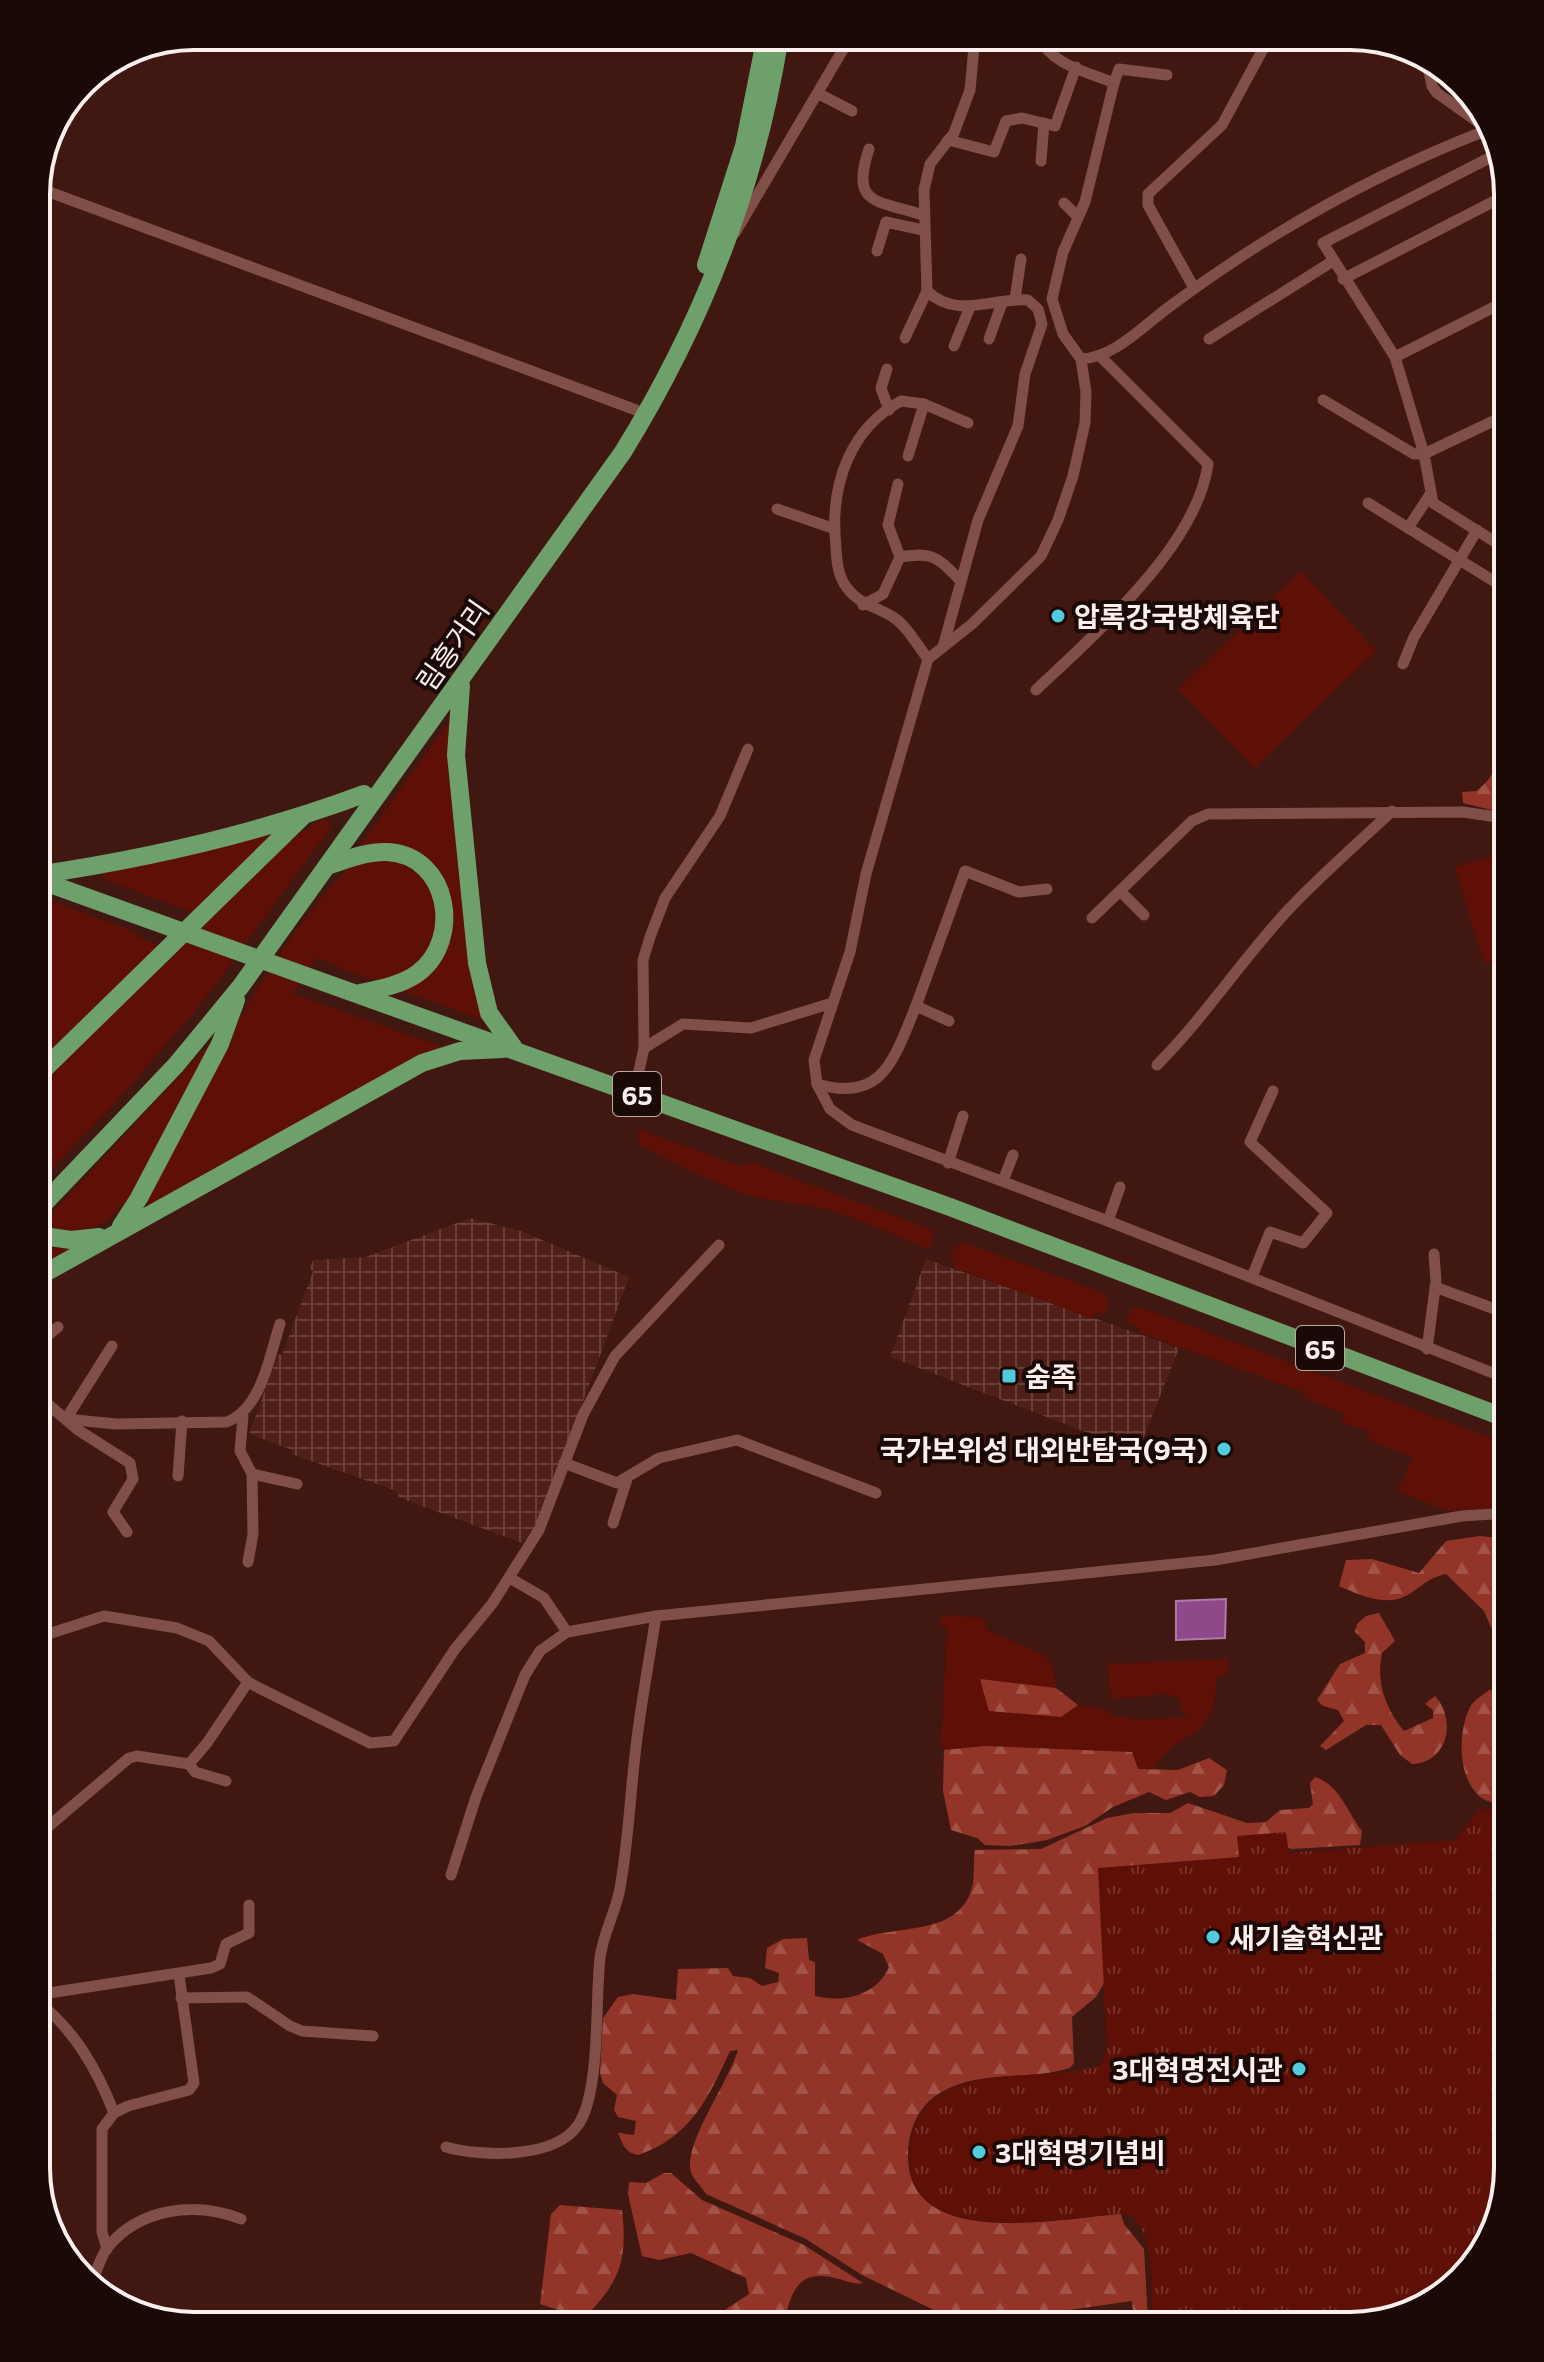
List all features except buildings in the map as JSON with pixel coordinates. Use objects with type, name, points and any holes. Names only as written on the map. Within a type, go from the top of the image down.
[{"type":"main road","name":"림흥거리","points":[[50,1182],[165,1060],[231,981],[636,410],[658,375],[711,255],[744,146],[763,50]]},
{"type":"main road","name":"림흥거리","points":[[50,1197],[176,1065],[241,986],[623,452],[668,379],[727,247],[760,144],[777,50]]},
{"type":"main road","points":[[463,679],[456,755],[477,963],[489,1013],[514,1048]]},
{"type":"main road","points":[[50,874],[302,817],[364,794]]},
{"type":"main road","points":[[50,1063],[302,817]]},
{"type":"main road","points":[[327,866],[375,852],[406,856],[431,874],[444,905],[440,944],[430,962],[403,981],[358,994]]},
{"type":"main road","name":"65","points":[[50,882],[964,1213],[1494,1414]]},
{"type":"main road","points":[[50,1237],[71,1240],[114,1234],[134,1207],[220,1044],[241,986]]},
{"type":"main road","points":[[50,1270],[422,1063],[460,1051],[514,1048]]},
{"type":"street","points":[[727,247],[843,50]]},
{"type":"street","points":[[905,338],[927,291],[923,215],[930,164],[948,140],[970,90],[974,50]]},
{"type":"street","points":[[1045,50],[1058,62],[1114,83]]},
{"type":"street","points":[[1194,288],[1148,205],[1148,194],[1222,125],[1262,50]]},
{"type":"street","points":[[948,140],[994,152],[1006,121],[1022,118],[1055,126],[1076,67]]},
{"type":"street","points":[[1167,75],[1119,69],[1114,83],[1052,299],[1063,334],[1081,359],[1086,392],[1085,423],[1058,520],[1041,556],[1000,598],[928,659],[866,874],[850,952],[814,1060],[817,1084],[838,1117],[948,1163],[1108,1221],[1494,1374]]},
{"type":"street","points":[[1430,74],[1437,93],[1471,117]]},
{"type":"street","points":[[819,94],[852,111]]},
{"type":"street","points":[[1041,161],[1044,123]]},
{"type":"street","points":[[1081,359],[1102,358],[1194,288],[1323,205],[1480,133]]},
{"type":"street","points":[[869,149],[860,177],[861,187],[872,199],[923,215]]},
{"type":"street","points":[[1489,158],[1323,243],[1395,357],[1424,454],[1433,503],[1494,541]]},
{"type":"street","points":[[50,192],[636,410]]},
{"type":"street","points":[[1343,279],[1494,201]]},
{"type":"street","points":[[1064,203],[1078,217]]},
{"type":"street","points":[[877,251],[886,222],[923,230]]},
{"type":"street","points":[[1015,299],[1021,259]]},
{"type":"street","points":[[1209,339],[1333,261]]},
{"type":"street","points":[[927,291],[934,297],[970,307],[1015,299],[1028,300],[1038,309],[1042,324],[1025,374],[1018,426],[978,520],[959,579],[943,647]]},
{"type":"street","points":[[989,339],[1002,303]]},
{"type":"street","points":[[954,346],[970,307]]},
{"type":"street","points":[[1395,357],[1494,307]]},
{"type":"street","points":[[1036,690],[1159,565],[1205,488],[1208,464],[1102,358]]},
{"type":"street","points":[[887,369],[881,388],[889,410]]},
{"type":"street","points":[[1323,400],[1414,454],[1424,454],[1494,421]]},
{"type":"street","points":[[928,659],[893,617],[863,605],[845,586],[836,561],[833,513],[842,468],[854,445],[901,401],[924,404],[968,423]]},
{"type":"street","points":[[908,456],[924,404]]},
{"type":"street","points":[[863,605],[883,594],[900,557],[888,525],[898,484]]},
{"type":"street","points":[[1408,528],[1431,493]]},
{"type":"street","points":[[1368,503],[1494,581]]},
{"type":"street","points":[[777,509],[835,529]]},
{"type":"street","points":[[1403,664],[1414,637],[1477,530]]},
{"type":"street","points":[[900,557],[937,556],[959,579]]},
{"type":"street","points":[[634,1093],[644,1048],[643,960],[650,937],[665,898],[720,816],[748,749]]},
{"type":"street","points":[[1092,918],[1192,821],[1208,814],[1392,811],[1463,812],[1494,817]]},
{"type":"street","points":[[1157,1065],[1183,1039],[1223,984],[1289,909],[1392,811]]},
{"type":"street","points":[[817,1084],[832,1089],[850,1088],[881,1079],[890,1068],[965,871],[1019,892],[1047,889]]},
{"type":"street","points":[[1120,891],[1144,915]]},
{"type":"street","points":[[644,1048],[683,1024],[751,1028],[832,1003]]},
{"type":"street","points":[[916,1006],[949,1021]]},
{"type":"street","points":[[1252,1277],[1270,1232],[1303,1243],[1327,1213],[1250,1142],[1273,1091]]},
{"type":"street","points":[[948,1163],[963,1116]]},
{"type":"street","points":[[1003,1181],[1013,1155]]},
{"type":"street","points":[[1108,1221],[1120,1187]]},
{"type":"street","points":[[50,1633],[104,1616],[177,1628],[209,1641],[248,1682],[370,1743],[394,1741],[455,1649],[510,1578],[539,1530],[595,1387],[615,1356],[719,1245]]},
{"type":"street","points":[[1427,1349],[1435,1287],[1434,1254]]},
{"type":"street","points":[[1435,1287],[1494,1309]]},
{"type":"street","points":[[248,1562],[253,1534],[252,1474],[240,1451],[243,1416],[256,1394],[280,1324]]},
{"type":"street","points":[[50,1334],[58,1327]]},
{"type":"street","points":[[66,1419],[112,1346]]},
{"type":"street","points":[[50,1406],[130,1463],[133,1479],[113,1512],[127,1532]]},
{"type":"street","points":[[66,1419],[116,1424],[227,1422],[243,1416]]},
{"type":"street","points":[[178,1476],[182,1421]]},
{"type":"street","points":[[564,1463],[609,1482],[627,1479],[647,1462],[737,1440],[876,1493]]},
{"type":"street","points":[[252,1474],[297,1484]]},
{"type":"street","points":[[613,1523],[627,1479]]},
{"type":"street","points":[[451,1875],[476,1797],[525,1675],[540,1651],[567,1632],[656,1616],[1156,1568],[1462,1516],[1494,1514]]},
{"type":"street","points":[[510,1578],[544,1598],[567,1632]]},
{"type":"street","points":[[446,2147],[471,2153],[510,2154],[543,2147],[571,2133],[580,2123],[595,2051],[600,1954],[620,1886],[635,1751],[656,1616]]},
{"type":"street","points":[[189,1764],[248,1682]]},
{"type":"street","points":[[50,1825],[129,1758],[137,1756],[189,1764],[195,1772],[226,1781]]},
{"type":"street","points":[[50,1993],[179,1975],[220,1964],[226,1944],[249,1933],[249,1905]]},
{"type":"street","points":[[107,2249],[102,2232],[99,2140],[102,2129],[114,2113],[189,2090],[194,2083],[179,1975]]},
{"type":"street","points":[[181,1998],[247,1997],[302,2031],[373,2036]]},
{"type":"street","points":[[50,2014],[88,2056],[114,2113]]},
{"type":"street","points":[[96,2273],[107,2249],[139,2221],[157,2213],[208,2210],[241,2219]]},
{"type":"shaded area","points":[[470,1218],[521,1231],[629,1277],[538,1524],[522,1543],[400,1498],[394,1490],[291,1454],[292,1450],[249,1434],[313,1271],[310,1269],[313,1260],[366,1257]]},
{"type":"shaded area","points":[[926,1259],[1179,1348],[1138,1452],[890,1357]]},
{"type":"shaded area","points":[[1226,1599],[1225,1638],[1176,1640],[1176,1601]]},
{"type":"green space","points":[[1301,571],[1376,651],[1254,768],[1178,689]]},
{"type":"green space","points":[[451,718],[491,1023],[397,989],[436,964],[438,877],[358,849]]},
{"type":"green space","points":[[1494,770],[1494,811],[1463,803],[1462,792],[1476,791]]},
{"type":"green space","points":[[322,819],[330,822],[330,829],[201,1004],[115,1103],[50,1170],[50,1069],[277,849]]},
{"type":"green space","points":[[278,830],[197,914],[103,879],[104,871]]},
{"type":"green space","points":[[1494,855],[1494,961],[1484,964],[1455,867]]},
{"type":"green space","points":[[389,859],[416,872],[430,887],[436,908],[438,938],[413,970],[385,980],[362,976],[317,958],[293,994],[446,1048],[148,1206],[146,1196],[213,1068],[287,944],[347,869],[354,864]]},
{"type":"green space","points":[[50,900],[138,933],[137,937],[164,947],[50,1057]]},
{"type":"green space","points":[[211,1042],[135,1192],[108,1220],[92,1228],[70,1231],[71,1251],[50,1263],[50,1215]]},
{"type":"green space","points":[[638,1129],[740,1166],[753,1163],[930,1229],[933,1237],[929,1249],[839,1213],[752,1196],[723,1185],[639,1144]]},
{"type":"green space","points":[[963,1242],[1106,1294],[1109,1305],[1104,1315],[1096,1312],[1093,1319],[955,1268],[951,1252]]},
{"type":"green space","points":[[1132,1308],[1142,1308],[1494,1439],[1494,1509],[1449,1511],[1397,1492],[1413,1457],[1367,1440],[1370,1432],[1341,1421],[1343,1413],[1304,1398],[1305,1393],[1139,1332],[1140,1328],[1126,1322]]},
{"type":"green space","points":[[1480,1536],[1494,1538],[1494,1634],[1484,1611],[1446,1574],[1393,1600],[1369,1598],[1339,1586],[1346,1560],[1372,1559],[1419,1573],[1446,1541]]},
{"type":"green space","points":[[1379,1613],[1395,1641],[1382,1653],[1380,1674],[1387,1704],[1397,1722],[1404,1731],[1433,1718],[1433,1710],[1425,1704],[1435,1696],[1446,1717],[1447,1728],[1441,1748],[1424,1762],[1412,1764],[1400,1755],[1381,1725],[1366,1725],[1326,1750],[1320,1746],[1344,1721],[1338,1710],[1323,1706],[1317,1700],[1340,1664],[1365,1653],[1365,1642],[1355,1632],[1357,1624],[1366,1616]]},
{"type":"green space","points":[[942,1615],[983,1618],[986,1630],[1042,1654],[1052,1664],[1056,1688],[981,1680],[1061,1717],[1078,1705],[1108,1710],[1110,1715],[1143,1720],[1188,1717],[1180,1709],[1179,1698],[1167,1694],[1111,1699],[1108,1664],[1228,1659],[1229,1673],[1216,1677],[1214,1700],[1202,1726],[1163,1756],[1154,1771],[1138,1769],[1132,1752],[985,1746],[944,1750],[941,1745],[947,1628],[940,1626]]},
{"type":"green space","points":[[980,1679],[1056,1688],[1078,1705],[1061,1717],[989,1711]]},
{"type":"green space","points":[[1489,1690],[1494,1691],[1494,1802],[1479,1796],[1463,1765],[1463,1728],[1476,1700]]},
{"type":"green space","points":[[985,1746],[1132,1752],[1138,1769],[1178,1770],[1209,1758],[1227,1770],[1224,1785],[1214,1796],[1200,1797],[1190,1792],[1166,1800],[1149,1792],[1113,1807],[1085,1826],[1047,1840],[1011,1846],[985,1845],[977,1838],[951,1830],[943,1791],[944,1750]]},
{"type":"green space","points":[[1315,1777],[1331,1786],[1362,1831],[1360,1845],[1292,1849],[1282,1846],[1243,1858],[1109,1975],[1096,1997],[1072,2017],[1074,2063],[1070,2068],[988,2078],[955,2086],[932,2098],[912,2128],[908,2155],[914,2186],[932,2206],[959,2217],[992,2222],[1027,2223],[1121,2214],[1124,2224],[1144,2249],[1148,2312],[1133,2312],[1132,2301],[1068,2312],[938,2312],[862,2275],[806,2239],[706,2194],[691,2171],[691,2155],[695,2140],[738,2050],[730,2051],[696,2114],[671,2138],[638,2155],[627,2150],[623,2144],[618,2133],[634,2135],[636,2121],[618,2117],[614,2110],[617,2095],[603,2083],[600,2073],[603,2018],[618,1997],[633,1994],[676,2000],[678,1969],[728,1968],[733,1976],[750,1978],[762,1986],[778,1982],[779,1973],[765,1968],[767,1948],[783,1939],[807,1938],[809,1960],[815,1962],[815,1996],[848,1998],[858,1995],[876,1985],[889,1967],[883,1954],[857,1940],[923,1927],[953,1915],[965,1904],[972,1888],[975,1850],[1041,1849],[1107,1818],[1134,1813],[1170,1813],[1188,1803],[1247,1823],[1266,1822],[1280,1810],[1309,1808],[1313,1804],[1310,1783]]},
{"type":"green space","name":"3대혁명전시관","points":[[1494,1809],[1493,2186],[1475,2240],[1452,2270],[1422,2293],[1368,2311],[1152,2312],[1148,2247],[1136,2221],[1125,2213],[1031,2222],[996,2222],[962,2217],[935,2206],[916,2187],[909,2158],[913,2131],[926,2107],[940,2095],[978,2080],[1061,2073],[1101,2065],[1107,2050],[1098,1868],[1239,1857],[1237,1836],[1286,1832],[1289,1853],[1455,1840],[1479,1810]]},
{"type":"green space","points":[[664,2173],[671,2173],[702,2200],[804,2245],[863,2283],[817,2276],[808,2278],[796,2288],[787,2312],[722,2312],[749,2294],[746,2278],[691,2253],[659,2260],[642,2256],[628,2194],[629,2182],[646,2183]]},
{"type":"green space","points":[[560,2205],[622,2210],[621,2262],[610,2288],[589,2312],[564,2312],[540,2304],[551,2214]]},
{"type":"place","name":"압록강국방체육단","points":[[1058,616]]},
{"type":"place","name":"숨족","points":[[1009,1376]]},
{"type":"place","name":"국가보위성 대외반탐국(9국)","points":[[1224,1449]]},
{"type":"place","name":"새기술혁신관","points":[[1213,1937]]},
{"type":"place","name":"3대혁명전시관","points":[[1299,2069]]},
{"type":"place","name":"3대혁명기념비","points":[[979,2152]]}]
